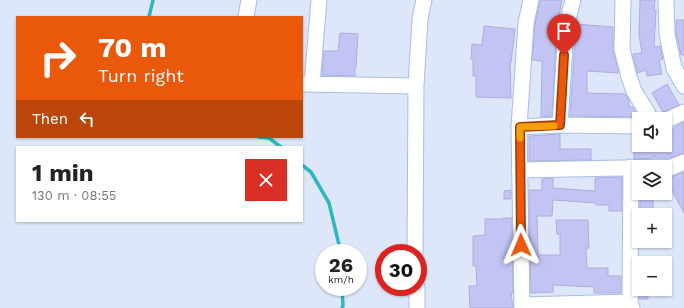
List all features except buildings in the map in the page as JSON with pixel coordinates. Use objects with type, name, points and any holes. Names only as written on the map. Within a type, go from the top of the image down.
[{"type":"street","points":[[246,16],[249,0]]},
{"type":"street","points":[[319,0],[307,84],[416,86]]},
{"type":"street","points":[[416,244],[416,86],[420,19],[424,0]]},
{"type":"street","points":[[531,0],[526,23],[520,127],[519,170],[522,307],[631,305],[630,167]]},
{"type":"street","points":[[560,125],[566,27],[573,0]]},
{"type":"street","points":[[623,0],[622,49],[634,91],[647,112]]},
{"type":"street","points":[[666,0],[667,34],[674,68],[684,86]]},
{"type":"street","points":[[672,118],[684,112]]},
{"type":"street","points":[[520,127],[560,125],[632,126]]},
{"type":"street","points":[[519,170],[672,167],[684,162]]},
{"type":"street","points":[[417,296],[417,308]]},
{"type":"waterway","points":[[149,16],[153,0]]},
{"type":"waterway","points":[[269,138],[280,146]]},
{"type":"waterway","points":[[303,166],[311,172],[329,203],[339,244]]},
{"type":"waterway","points":[[342,296],[342,308]]},
{"type":"slow traffic","points":[[520,138],[520,127],[554,126]]},
{"type":"route","points":[[521,245],[519,170],[520,127],[560,125],[564,55]]}]
